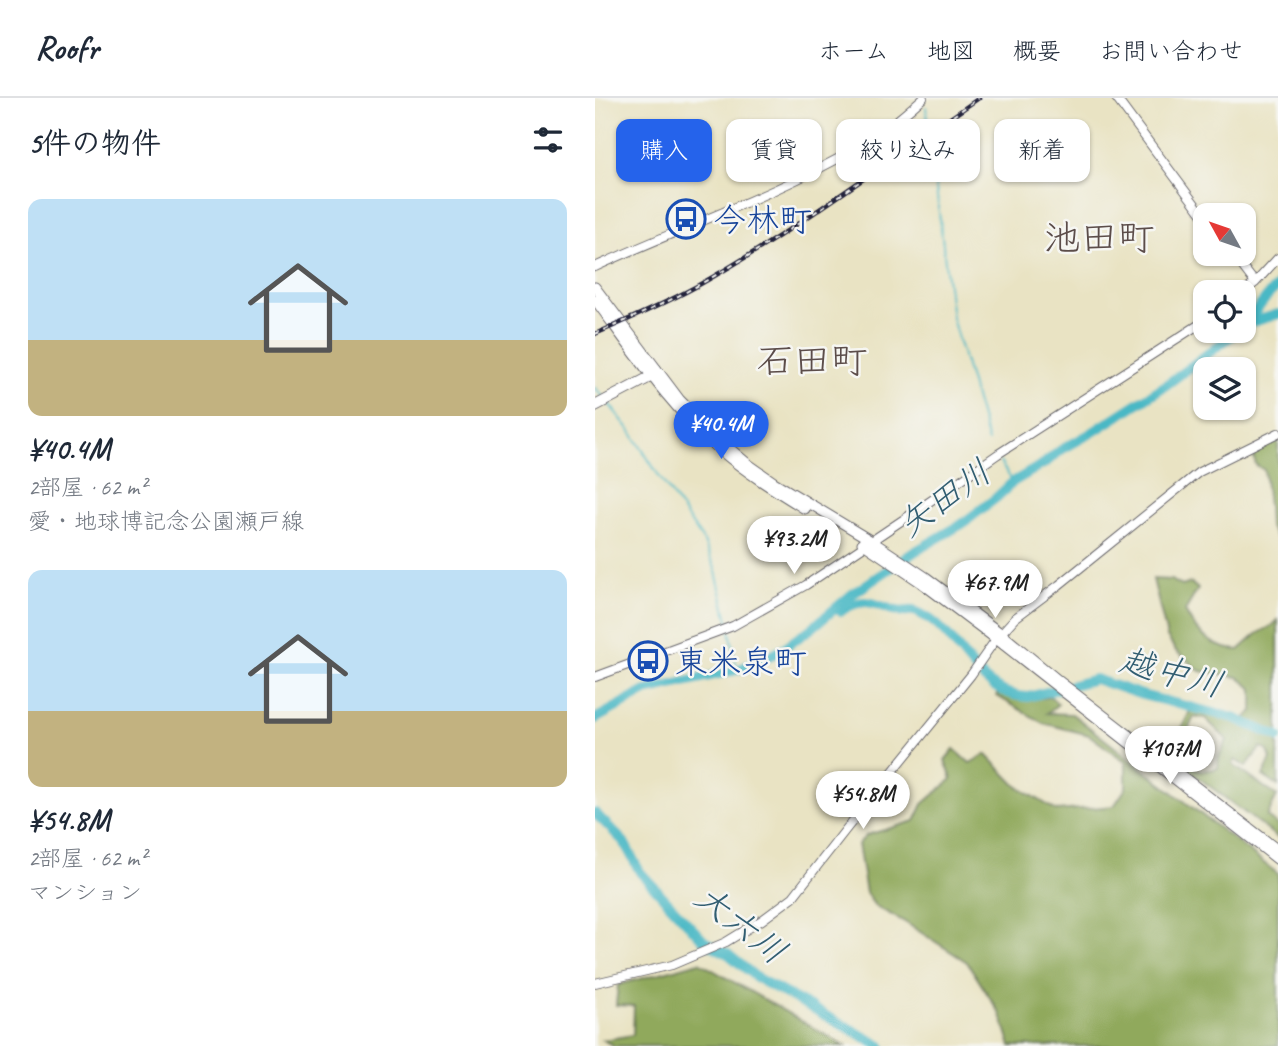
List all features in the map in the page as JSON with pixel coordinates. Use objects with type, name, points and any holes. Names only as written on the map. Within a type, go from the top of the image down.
[{"type":"main road","points":[[595,287],[652,372]]},
{"type":"main road","points":[[595,300],[652,372],[747,463],[923,579],[1278,850]]},
{"type":"main road","points":[[595,399],[652,372]]},
{"type":"main road","points":[[595,406],[652,372]]},
{"type":"main road","points":[[1076,698],[1278,860]]},
{"type":"street","points":[[595,267],[797,180],[881,133],[923,98]]},
{"type":"street","points":[[1116,98],[1194,203]]},
{"type":"street","points":[[1256,282],[1278,258]]},
{"type":"street","points":[[1242,266],[1253,280]]},
{"type":"street","points":[[595,677],[730,627],[806,585],[871,545],[998,454],[1193,328]]},
{"type":"street","points":[[595,983],[672,965],[722,943],[762,920],[793,897],[1015,618],[1199,472],[1278,433]]},
{"type":"green space","points":[[1278,439],[1278,540],[1269,526],[1264,470],[1256,465],[1252,451]]},
{"type":"green space","points":[[1153,579],[1171,580],[1182,586],[1191,583],[1198,589],[1185,611],[1200,633],[1221,647],[1239,650],[1278,620],[1278,786],[1263,776],[1271,759],[1268,751],[1261,747],[1246,767],[1235,760],[1233,765],[1277,796],[1267,817],[1278,825],[1278,838],[1178,762],[1182,757],[1202,770],[1218,768],[1218,758],[1227,740],[1205,718],[1194,717],[1186,734],[1181,730],[1191,709],[1240,723],[1253,711],[1253,689],[1238,677],[1200,671],[1176,651],[1167,637]]},
{"type":"green space","points":[[998,690],[1017,700],[1051,697],[1058,704],[1047,713],[1072,714],[1278,874],[1278,1046],[1011,1046],[1001,1015],[967,962],[875,906],[866,893],[858,844],[867,835],[915,821],[923,804],[952,779],[945,760],[954,749],[970,763],[986,754],[1017,786],[1057,811],[1114,806],[1126,788],[1126,762],[1089,735],[1043,723],[997,696]]},
{"type":"green space","points":[[699,962],[845,1046],[614,1046],[603,1040],[633,1035],[634,1006],[616,1005],[618,985]]},
{"type":"waterway","points":[[926,107],[952,318],[988,442]]},
{"type":"waterway","name":"矢田川","points":[[1256,311],[1278,286]]},
{"type":"waterway","points":[[1256,321],[1278,314]]},
{"type":"waterway","name":"矢田川","points":[[595,719],[646,691],[737,670],[778,652],[851,595],[914,552],[962,524],[1013,482],[1166,385],[1222,343]]},
{"type":"waterway","points":[[595,388],[603,397]]},
{"type":"waterway","points":[[609,404],[630,430],[704,542],[715,568],[729,624]]},
{"type":"waterway","points":[[1000,462],[1013,482]]},
{"type":"waterway","name":"越中川","points":[[838,610],[869,602],[899,612],[918,613],[940,628],[983,677],[1010,694],[1028,697],[1095,679],[1142,695],[1234,718],[1278,737]]},
{"type":"waterway","points":[[730,630],[737,670]]},
{"type":"waterway","name":"大六川","points":[[595,813],[624,842],[640,872],[704,941],[728,954],[757,978],[881,1046]]},
{"type":"railway","points":[[595,334],[672,299],[733,265],[805,219],[979,98]]},
{"type":"place","name":"今林町","points":[[686,219]]},
{"type":"place","name":"東米泉町","points":[[648,661]]},
{"type":"district","name":"池田町","points":[[1099,237]]},
{"type":"district","name":"石田町","points":[[812,360]]}]
